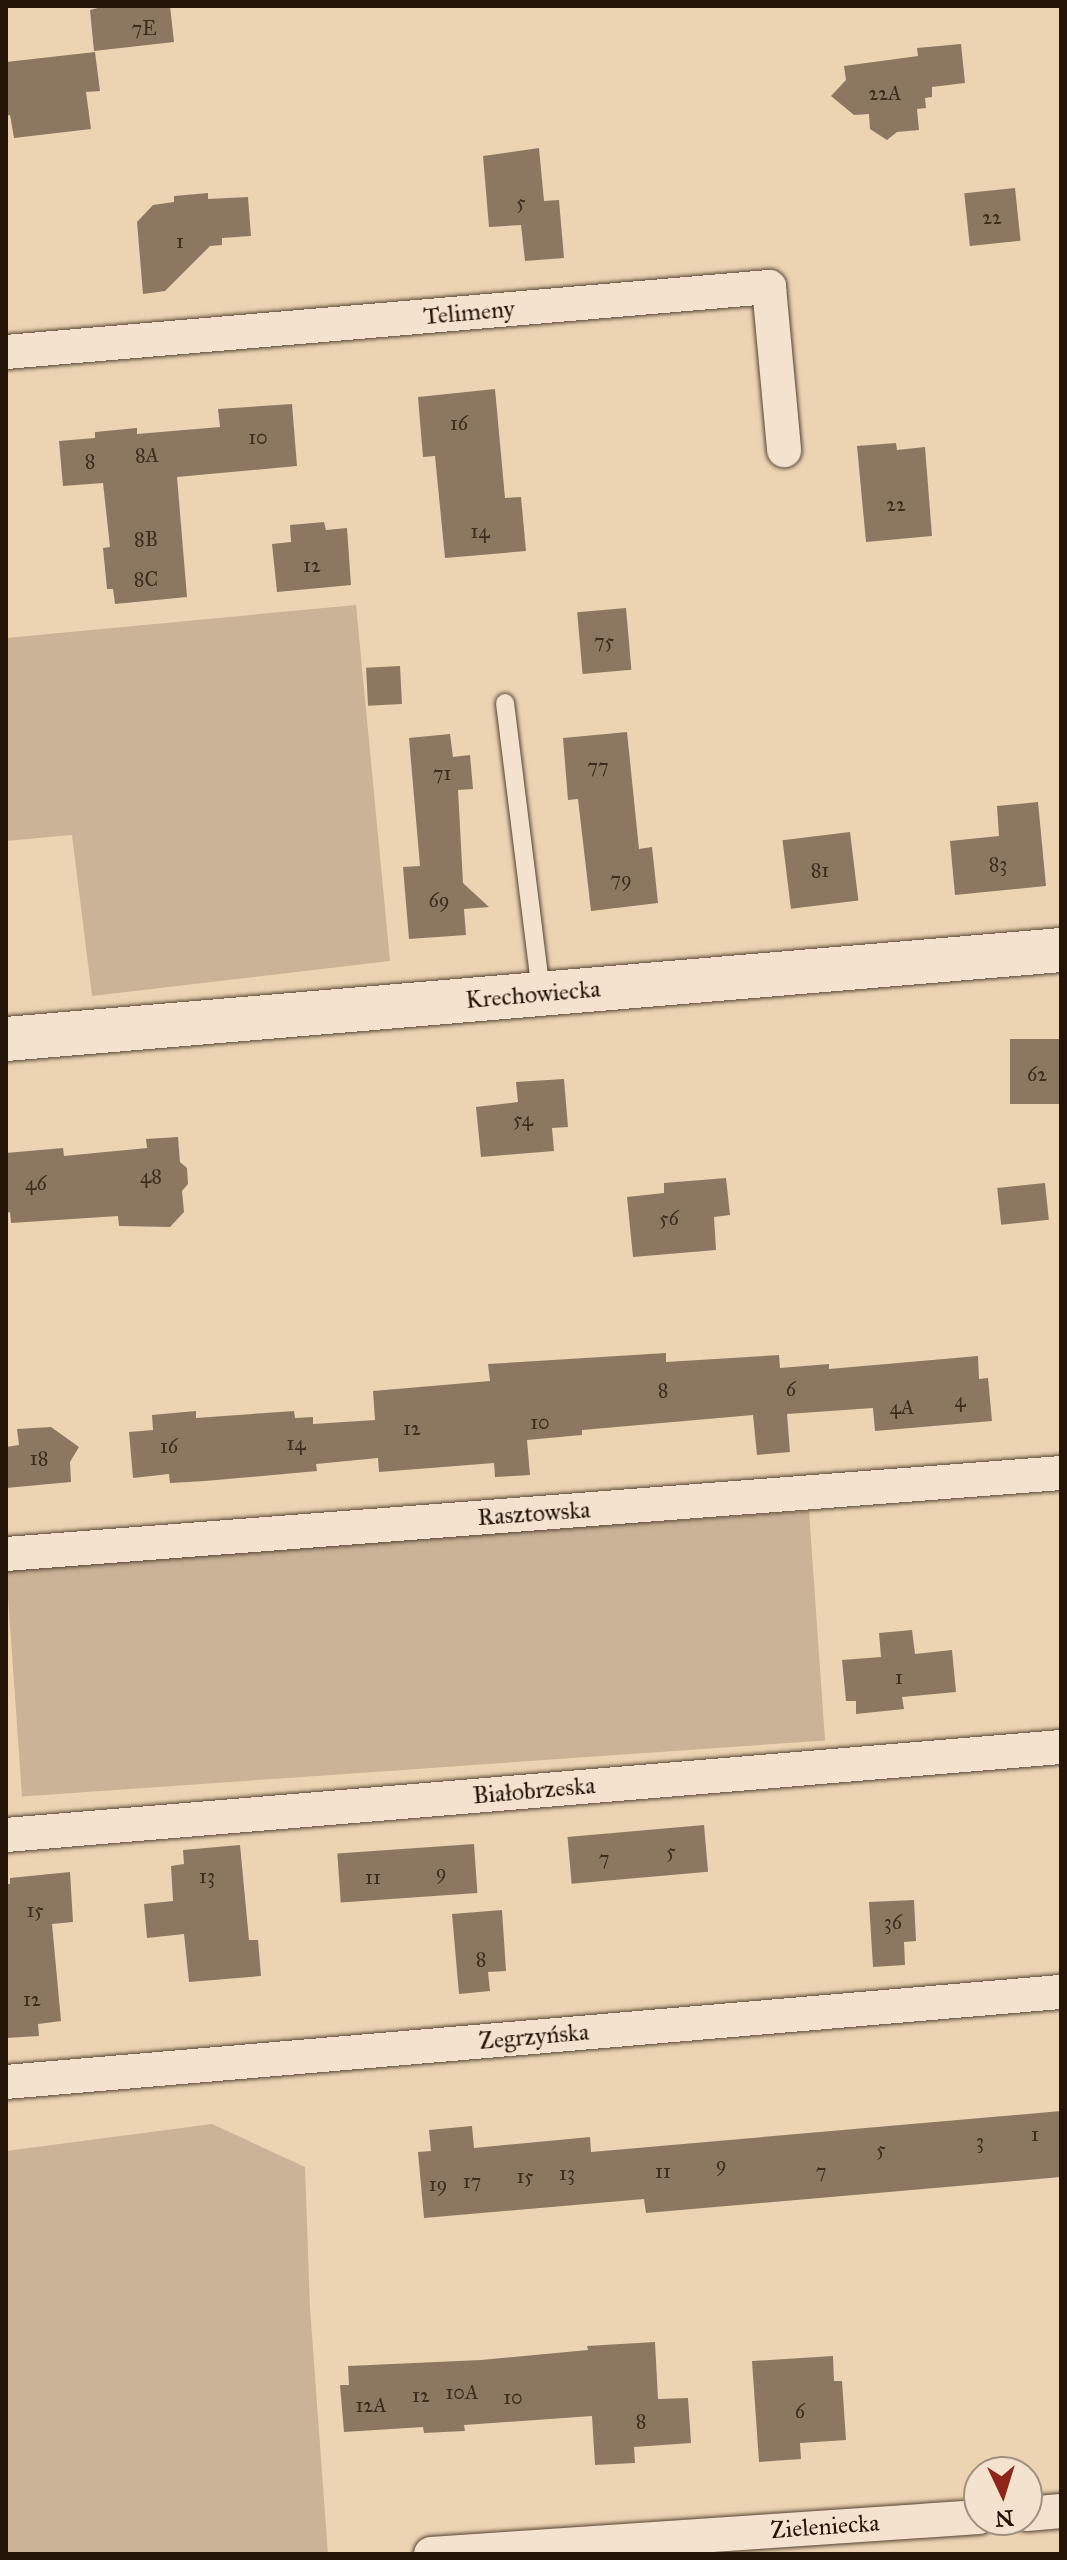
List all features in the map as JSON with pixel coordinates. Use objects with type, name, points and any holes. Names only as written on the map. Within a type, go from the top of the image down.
[{"type":"street","name":"Telimeny","points":[[6,352],[769,287],[784,450]]},
{"type":"street","name":"Krechowiecka","points":[[6,1039],[1061,950]]},
{"type":"street","name":"Rasztowska","points":[[6,1554],[1061,1473]]},
{"type":"street","name":"Białobrzeska","points":[[6,1835],[1061,1747]]},
{"type":"street","name":"Zegrzyńska","points":[[6,2082],[1061,1992]]},
{"type":"street","name":"Zieleniecka","points":[[431,2554],[963,2518]]},
{"type":"lane","points":[[505,703],[541,994]]},
{"type":"shaded area","points":[[356,605],[390,961],[92,996],[72,835],[6,841],[6,638]]},
{"type":"shaded area","points":[[809,1511],[825,1740],[22,1797],[6,1567]]},
{"type":"shaded area","points":[[212,2124],[305,2167],[310,2308],[328,2554],[6,2554],[6,2151]]},
{"type":"building","points":[[106,6],[170,6],[174,42],[94,51],[90,10]]},
{"type":"building","points":[[961,44],[965,83],[932,87],[932,97],[925,98],[926,108],[917,109],[919,130],[897,132],[887,140],[870,129],[869,114],[854,115],[831,96],[846,80],[844,66],[918,56],[917,48]]},
{"type":"building","points":[[95,52],[100,91],[86,92],[91,129],[14,138],[10,115],[6,116],[6,62]]},
{"type":"building","points":[[539,148],[544,201],[559,200],[564,258],[525,261],[521,225],[489,227],[483,156]]},
{"type":"building","points":[[1015,188],[1021,241],[970,246],[964,193]]},
{"type":"building","points":[[208,193],[208,199],[248,197],[251,236],[222,238],[222,245],[210,246],[165,291],[143,294],[137,222],[153,205],[174,202],[174,196]]},
{"type":"building","points":[[495,389],[505,498],[521,497],[526,551],[445,558],[435,456],[423,457],[418,397]]},
{"type":"building","points":[[292,404],[297,466],[177,477],[187,597],[115,604],[113,589],[107,589],[103,548],[110,547],[103,483],[63,486],[59,441],[95,438],[95,432],[137,428],[137,434],[220,427],[218,409]]},
{"type":"building","points":[[896,443],[897,450],[925,447],[932,536],[866,542],[857,446]]},
{"type":"building","points":[[324,522],[326,530],[347,528],[351,585],[277,592],[272,544],[291,542],[290,525]]},
{"type":"building","points":[[626,608],[631,670],[583,674],[577,612]]},
{"type":"building","points":[[400,666],[402,704],[368,706],[366,668]]},
{"type":"building","points":[[627,732],[639,849],[652,847],[658,903],[591,911],[578,799],[568,800],[563,738]]},
{"type":"building","points":[[450,734],[453,757],[470,755],[473,789],[458,790],[463,883],[489,907],[464,909],[466,935],[409,939],[403,867],[420,866],[409,738]]},
{"type":"building","points":[[1038,802],[1046,886],[955,895],[950,841],[999,836],[997,806]]},
{"type":"building","points":[[850,832],[858,900],[791,909],[783,840]]},
{"type":"building","points":[[1010,1039],[1061,1039],[1061,1104],[1010,1104]]},
{"type":"building","points":[[564,1079],[568,1127],[552,1128],[554,1151],[481,1157],[476,1107],[518,1102],[516,1082]]},
{"type":"building","points":[[178,1137],[180,1162],[187,1168],[188,1184],[182,1191],[184,1212],[170,1227],[119,1226],[118,1216],[11,1223],[10,1212],[6,1213],[6,1153],[63,1148],[64,1156],[147,1148],[146,1139]]},
{"type":"building","points":[[726,1178],[730,1215],[714,1217],[716,1250],[633,1257],[627,1197],[664,1193],[664,1183]]},
{"type":"building","points":[[1045,1183],[1049,1220],[1001,1225],[997,1188]]},
{"type":"building","points":[[666,1353],[666,1362],[779,1355],[780,1368],[829,1364],[829,1369],[978,1356],[979,1379],[988,1378],[992,1421],[875,1431],[873,1408],[787,1414],[790,1452],[757,1455],[753,1415],[582,1430],[582,1435],[527,1440],[530,1475],[495,1477],[494,1463],[379,1472],[378,1458],[316,1464],[317,1471],[205,1481],[170,1483],[169,1474],[133,1478],[129,1432],[153,1430],[152,1415],[196,1411],[196,1418],[294,1411],[295,1418],[313,1417],[313,1424],[375,1420],[373,1391],[490,1381],[488,1364]]},
{"type":"building","points":[[51,1427],[79,1447],[70,1462],[71,1482],[6,1488],[6,1447],[19,1445],[17,1429]]},
{"type":"building","points":[[912,1630],[915,1654],[952,1650],[956,1692],[902,1697],[904,1709],[856,1714],[856,1701],[846,1701],[842,1660],[881,1657],[879,1633]]},
{"type":"building","points":[[704,1825],[708,1872],[572,1884],[568,1837]]},
{"type":"building","points":[[474,1844],[477,1893],[341,1902],[337,1854]]},
{"type":"building","points":[[240,1845],[249,1940],[258,1940],[261,1976],[189,1982],[184,1934],[147,1938],[144,1904],[173,1901],[171,1866],[184,1864],[183,1850]]},
{"type":"building","points":[[70,1872],[73,1922],[52,1924],[61,2021],[38,2024],[39,2036],[6,2038],[6,1884],[10,1884],[10,1878]]},
{"type":"building","points":[[914,1900],[916,1941],[904,1942],[905,1965],[873,1967],[869,1902]]},
{"type":"building","points":[[502,1910],[506,1971],[488,1972],[490,1991],[459,1994],[452,1914]]},
{"type":"building","points":[[1061,2111],[1061,2177],[646,2213],[644,2199],[424,2218],[418,2152],[431,2151],[429,2130],[472,2126],[474,2148],[590,2137],[591,2152]]},
{"type":"building","points":[[655,2342],[658,2399],[688,2398],[691,2443],[634,2447],[635,2463],[595,2465],[592,2416],[464,2425],[465,2431],[424,2433],[423,2427],[344,2432],[340,2385],[349,2385],[348,2366],[481,2360],[588,2350],[587,2346]]},
{"type":"building","points":[[833,2356],[834,2381],[842,2381],[846,2440],[800,2443],[801,2459],[759,2462],[752,2361]]}]
